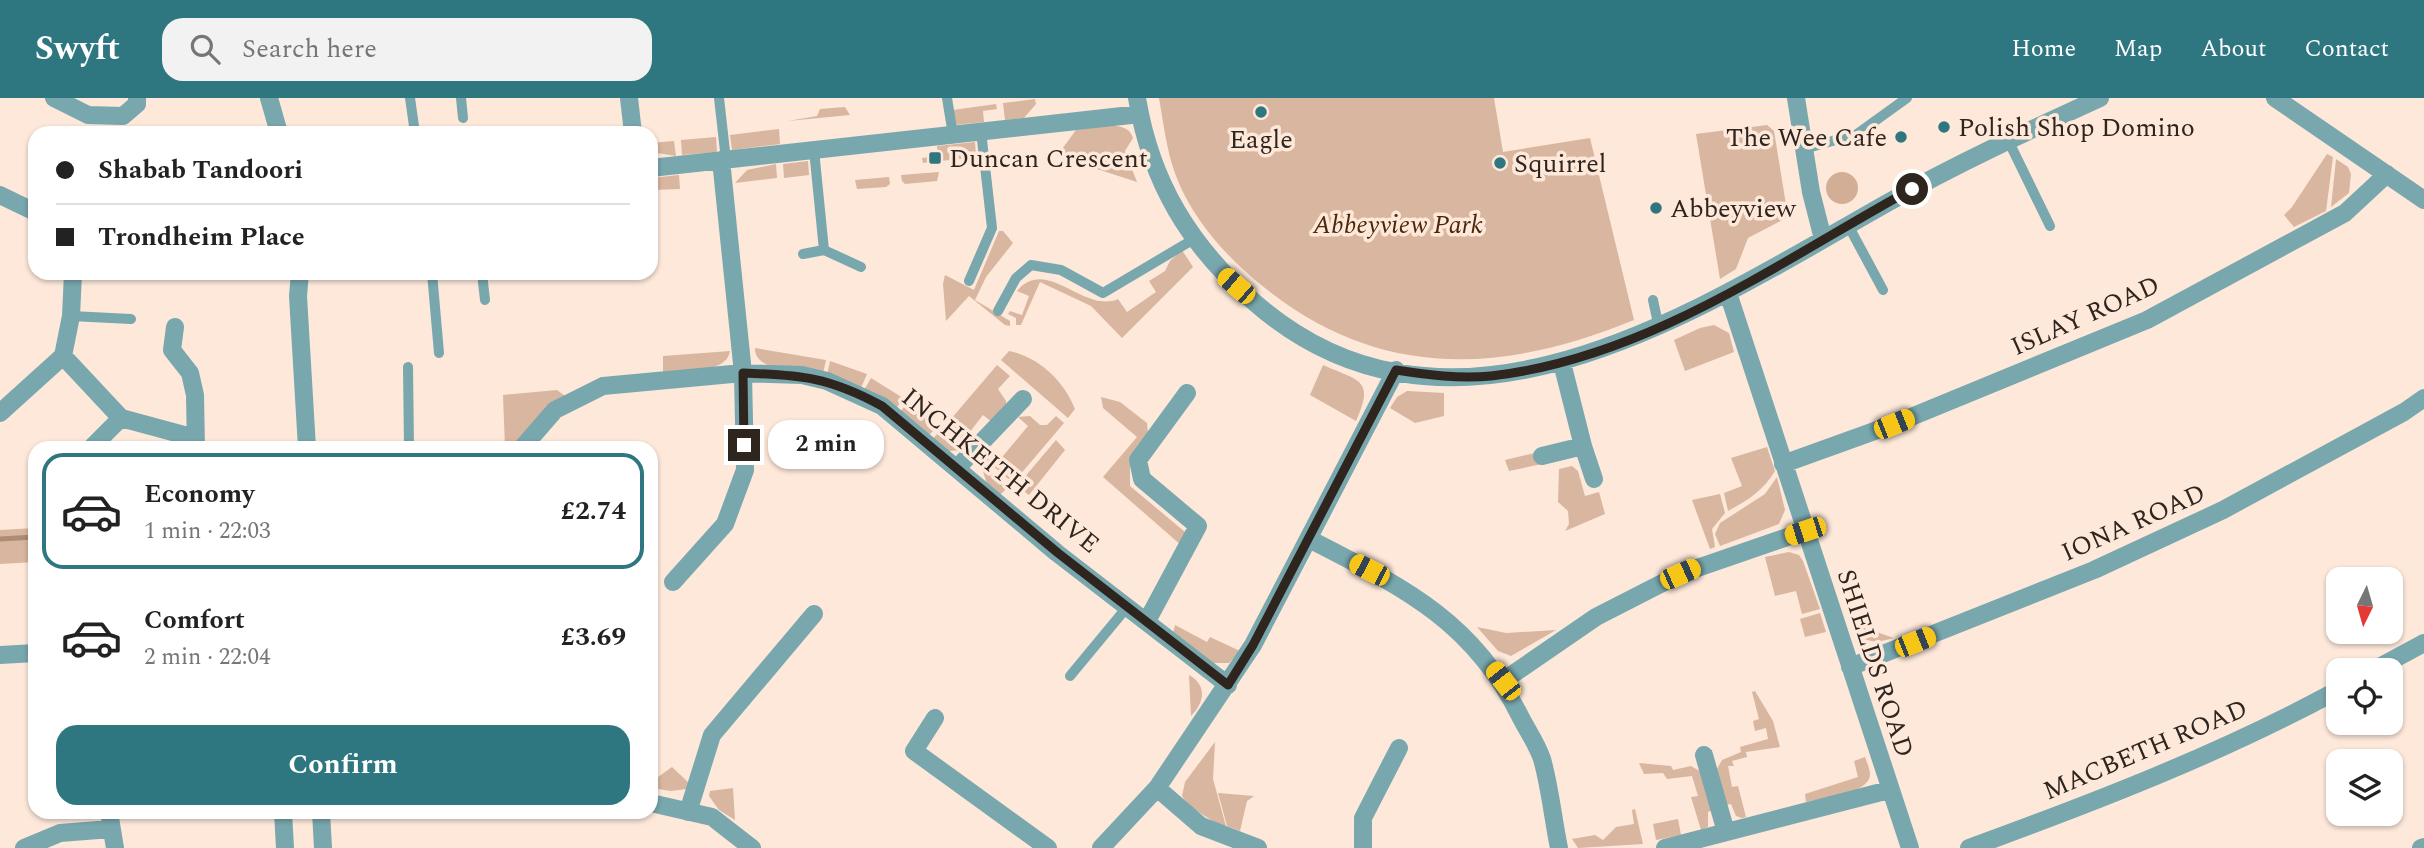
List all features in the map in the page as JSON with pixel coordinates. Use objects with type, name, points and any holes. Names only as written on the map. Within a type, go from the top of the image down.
[{"type":"street","points":[[54,98],[88,115],[123,116],[137,104],[137,98]]},
{"type":"street","points":[[269,98],[275,126]]},
{"type":"street","points":[[629,98],[633,126]]},
{"type":"street","points":[[1796,98],[1823,239]]},
{"type":"street","points":[[658,167],[953,135],[1139,106],[1156,170],[1177,215],[1220,272],[1267,313],[1311,341],[1350,358],[1396,370],[1453,377],[1490,376],[1562,363],[1660,328],[2008,140],[2099,98]]},
{"type":"street","points":[[2274,98],[2424,200]]},
{"type":"street","points":[[673,582],[724,524],[745,470],[743,373],[724,160]]},
{"type":"street","name":"ISLAY ROAD","points":[[1783,464],[1894,424],[2147,320],[2345,213],[2387,174]]},
{"type":"street","points":[[0,195],[28,209]]},
{"type":"street","points":[[0,414],[63,356],[68,344],[73,280]]},
{"type":"street","points":[[293,280],[298,296]]},
{"type":"street","points":[[299,280],[298,296],[307,441]]},
{"type":"street","name":"SHIELDS ROAD","points":[[1728,293],[1910,848]]},
{"type":"street","points":[[175,327],[172,350],[190,373],[195,395],[196,441]]},
{"type":"street","points":[[63,356],[121,418],[190,441]]},
{"type":"street","points":[[1562,363],[1594,480]]},
{"type":"street","points":[[1101,848],[1157,788],[1228,685],[1309,539],[1396,370]]},
{"type":"street","name":"INCHKEITH DRIVE","points":[[528,441],[555,410],[603,386],[743,373],[802,375],[854,391],[882,406],[1058,553],[1228,685]]},
{"type":"street","points":[[1147,621],[1198,526],[1142,479],[1138,460],[1187,393]]},
{"type":"street","name":"IONA ROAD","points":[[1850,667],[2094,570],[2222,510],[2404,412],[2424,398]]},
{"type":"street","points":[[957,468],[1024,400]]},
{"type":"street","points":[[98,441],[121,418]]},
{"type":"street","points":[[1542,456],[1584,446]]},
{"type":"street","points":[[1503,681],[1595,617],[1680,574],[1805,531]]},
{"type":"street","points":[[1309,539],[1402,589],[1454,625],[1503,681],[1541,758],[1559,848]]},
{"type":"street","points":[[688,812],[712,735],[814,614]]},
{"type":"street","points":[[2396,658],[2424,643]]},
{"type":"street","points":[[0,654],[28,653]]},
{"type":"street","name":"MACBETH ROAD","points":[[1969,848],[2126,791],[2294,714],[2326,697]]},
{"type":"street","points":[[935,718],[914,751],[1048,848]]},
{"type":"street","points":[[1363,848],[1363,818],[1399,748]]},
{"type":"street","points":[[1704,755],[1726,832]]},
{"type":"street","points":[[1157,788],[1201,826],[1258,848]]},
{"type":"street","points":[[1665,848],[1889,790]]},
{"type":"street","points":[[658,805],[712,817],[752,848]]},
{"type":"street","points":[[283,819],[285,848]]},
{"type":"street","points":[[321,819],[323,848]]},
{"type":"street","points":[[23,848],[60,833],[110,820],[115,848]]},
{"type":"lane","points":[[410,98],[414,126]]},
{"type":"lane","points":[[461,98],[463,118]]},
{"type":"lane","points":[[719,98],[724,160]]},
{"type":"lane","points":[[947,98],[953,135]]},
{"type":"lane","points":[[1804,149],[1857,134],[1892,103],[1907,98]]},
{"type":"lane","points":[[969,281],[992,228],[981,131]]},
{"type":"lane","points":[[2008,140],[2050,226]]},
{"type":"lane","points":[[814,150],[824,250]]},
{"type":"lane","points":[[1848,225],[1882,290]]},
{"type":"lane","points":[[998,311],[1016,278],[1031,265],[1061,270],[1103,293],[1194,239]]},
{"type":"lane","points":[[803,254],[824,250],[861,267]]},
{"type":"lane","points":[[433,280],[439,354]]},
{"type":"lane","points":[[483,280],[485,300]]},
{"type":"lane","points":[[1653,300],[1660,328]]},
{"type":"lane","points":[[71,316],[131,319]]},
{"type":"lane","points":[[408,367],[410,441]]},
{"type":"lane","points":[[1070,677],[1128,606]]},
{"type":"green space","name":"Abbeyview Park","points":[[1159,98],[1494,98],[1503,152],[1590,138],[1634,320],[1584,338],[1535,351],[1487,358],[1440,359],[1394,352],[1349,338],[1304,315],[1260,284],[1235,262],[1202,224],[1174,171]]},
{"type":"green space","points":[[1035,99],[1036,104],[1024,118],[1005,120],[1003,103]]},
{"type":"green space","points":[[996,104],[997,109],[983,111],[984,122],[955,125],[953,110]]},
{"type":"green space","points":[[845,107],[850,115],[788,121],[817,116],[820,109]]},
{"type":"green space","points":[[1112,125],[1125,129],[1132,135],[1133,138],[1125,151],[1137,182],[1057,156],[1076,130]]},
{"type":"green space","points":[[1767,125],[1774,131],[1788,217],[1748,238],[1736,269],[1720,279],[1696,134]]},
{"type":"green space","points":[[779,129],[780,144],[732,150],[730,135]]},
{"type":"green space","points":[[716,137],[717,152],[682,155],[681,140]]},
{"type":"green space","points":[[674,141],[676,156],[658,153],[658,142]]},
{"type":"green space","points":[[975,142],[976,157],[923,163],[922,158],[938,156],[937,146]]},
{"type":"green space","points":[[2327,154],[2333,157],[2326,211],[2294,227],[2284,215]]},
{"type":"green space","points":[[2336,159],[2348,167],[2351,174],[2349,193],[2331,207]]},
{"type":"green space","points":[[808,161],[809,175],[784,178],[783,164]]},
{"type":"green space","points":[[776,164],[777,178],[735,183],[747,170]]},
{"type":"green space","points":[[939,172],[937,181],[905,184],[901,175]]},
{"type":"green space","points":[[679,175],[680,189],[658,190],[658,177]]},
{"type":"green space","points":[[889,177],[890,184],[886,187],[857,189],[855,180]]},
{"type":"green space","points":[[999,231],[1003,231],[1013,243],[986,277],[975,300],[1010,321],[1010,326],[1005,325],[969,296],[946,321],[943,284],[945,275],[974,290]]},
{"type":"green space","points":[[1182,250],[1193,267],[1122,338],[1091,306],[1040,282],[1021,325],[1016,325],[1016,318],[1008,314],[1010,311],[1022,315],[1029,296],[1017,291],[1028,282],[1040,279],[1092,299],[1118,299],[1127,312],[1156,292],[1149,281],[1165,271],[1170,261]]},
{"type":"green space","points":[[1714,325],[1729,333],[1734,352],[1685,371],[1674,340],[1700,328]]},
{"type":"green space","points":[[755,348],[826,360],[823,374],[771,366],[757,356]]},
{"type":"green space","points":[[730,351],[721,364],[713,367],[663,372],[663,356]]},
{"type":"green space","points":[[1009,351],[1040,365],[1057,380],[1075,409],[1068,418],[1001,360]]},
{"type":"green space","points":[[830,361],[867,374],[861,388],[827,375]]},
{"type":"green space","points":[[997,365],[1010,376],[998,389],[1007,408],[993,423],[983,415],[966,437],[976,445],[971,447],[945,426]]},
{"type":"green space","points":[[1323,365],[1360,383],[1364,397],[1356,421],[1310,395]]},
{"type":"green space","points":[[871,378],[903,398],[896,409],[864,390]]},
{"type":"green space","points":[[557,390],[565,396],[521,441],[505,441],[503,395]]},
{"type":"green space","points":[[1407,391],[1444,393],[1444,416],[1415,423],[1390,408],[1397,397]]},
{"type":"green space","points":[[1101,397],[1120,402],[1147,423],[1148,433],[1130,458],[1130,486],[1185,532],[1182,546],[1103,477],[1137,437],[1103,408]]},
{"type":"green space","points":[[908,402],[937,427],[929,435],[900,412]]},
{"type":"green space","points":[[1030,416],[1040,425],[1047,425],[1056,416],[1064,423],[1013,483],[984,458],[987,453],[998,462],[1028,426],[1018,417]]},
{"type":"green space","points":[[941,429],[966,450],[949,451],[933,439]]},
{"type":"green space","points":[[1056,440],[1065,450],[1029,495],[1017,486]]},
{"type":"green space","points":[[1767,447],[1775,471],[1754,494],[1728,511],[1724,493],[1742,486],[1731,458]]},
{"type":"green space","points":[[1539,452],[1542,464],[1509,471],[1505,460]]},
{"type":"green space","points":[[980,462],[1008,487],[1000,495],[987,484]]},
{"type":"green space","points":[[1572,466],[1578,471],[1585,496],[1599,492],[1605,514],[1565,531],[1569,524],[1568,511],[1558,502],[1559,469]]},
{"type":"green space","points":[[1777,477],[1785,510],[1779,524],[1720,546],[1715,534],[1720,523],[1765,494]]},
{"type":"green space","points":[[1720,494],[1725,513],[1712,529],[1715,547],[1710,549],[1692,500]]},
{"type":"green space","points":[[28,528],[28,562],[0,564],[0,530]]},
{"type":"green space","points":[[1789,552],[1799,555],[1803,561],[1820,609],[1802,614],[1796,591],[1775,596],[1765,557]]},
{"type":"green space","points":[[1820,613],[1826,632],[1805,637],[1800,619]]},
{"type":"green space","points":[[1850,623],[1894,638],[1868,640],[1858,635]]},
{"type":"green space","points":[[1175,625],[1207,642],[1210,637],[1240,651],[1229,663],[1213,663],[1173,633]]},
{"type":"green space","points":[[1477,627],[1506,633],[1556,630],[1511,656],[1498,651]]},
{"type":"green space","points":[[1189,675],[1199,684],[1202,694],[1196,711],[1191,716]]},
{"type":"green space","points":[[1755,691],[1773,721],[1780,747],[1746,752],[1747,757],[1732,761],[1734,766],[1728,766],[1732,787],[1738,786],[1746,817],[1742,818],[1736,816],[1731,804],[1725,805],[1717,769],[1722,760],[1741,752],[1740,747],[1768,739],[1766,728],[1755,731],[1753,721],[1759,719],[1752,692]]},
{"type":"green space","points":[[1215,742],[1213,779],[1227,830],[1189,806],[1182,796],[1185,782]]},
{"type":"green space","points":[[1865,757],[1870,773],[1865,784],[1850,792],[1806,802],[1805,794],[1858,777],[1854,761]]},
{"type":"green space","points":[[1639,763],[1671,766],[1673,770],[1691,766],[1703,773],[1713,810],[1708,812],[1708,827],[1701,830],[1691,797],[1698,796],[1692,776],[1667,779],[1663,773],[1644,774]]},
{"type":"green space","points":[[672,767],[690,784],[687,789],[658,789],[658,777]]},
{"type":"green space","points":[[733,788],[735,820],[719,810],[709,796],[710,791]]},
{"type":"green space","points":[[1218,793],[1254,796],[1247,801],[1240,831],[1227,826]]},
{"type":"green space","points":[[1635,809],[1643,844],[1578,848],[1572,839],[1595,835],[1603,840],[1616,827],[1634,824],[1632,810]]},
{"type":"green space","points":[[1678,819],[1681,835],[1656,840],[1653,824]]},
{"type":"shaded area","points":[[1842,172],[1853,177],[1858,188],[1853,199],[1842,204],[1831,199],[1826,188],[1831,177]]},
{"type":"waterway","points":[[0,539],[28,537]]},
{"type":"place","name":"Eagle","points":[[1261,112]]},
{"type":"place","name":"Polish Shop Domino","points":[[1944,127]]},
{"type":"place","name":"The Wee Cafe","points":[[1901,137]]},
{"type":"place","name":"Duncan Crescent","points":[[935,158]]},
{"type":"place","name":"Squirrel","points":[[1500,163]]},
{"type":"place","name":"Abbeyview","points":[[1656,208]]},
{"type":"route","points":[[744,445],[743,373],[802,375],[854,391],[882,406],[1058,553],[1228,685],[1253,645],[1396,370],[1453,377],[1490,376],[1562,363],[1585,355],[1660,328],[1728,293],[1912,189]]}]
